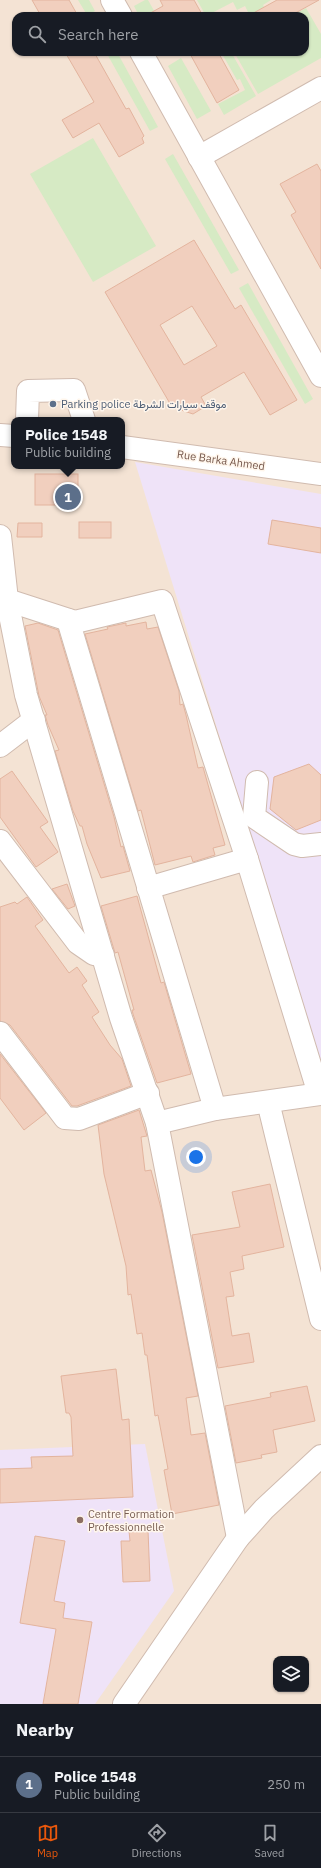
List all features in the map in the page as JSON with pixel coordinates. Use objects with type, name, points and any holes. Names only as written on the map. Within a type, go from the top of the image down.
[{"type":"street","points":[[112,0],[119,12]]},
{"type":"street","points":[[143,56],[321,376]]},
{"type":"street","points":[[199,157],[321,88]]},
{"type":"street","points":[[27,417],[28,391],[74,390],[83,417]]},
{"type":"street","points":[[0,435],[11,436]]},
{"type":"street","name":"Rue Barka Ahmed","points":[[125,447],[321,474]]},
{"type":"street","points":[[0,536],[7,600],[26,695],[121,1018],[148,1093],[157,1123],[238,1538]]},
{"type":"street","points":[[7,600],[68,620],[82,621],[162,601],[247,859],[320,1094],[215,1109],[157,1123]]},
{"type":"street","points":[[68,620],[215,1109]]},
{"type":"street","points":[[0,746],[34,720]]},
{"type":"street","points":[[257,782],[254,817],[294,844],[302,846],[321,844]]},
{"type":"street","points":[[0,841],[78,943],[94,954],[103,955]]},
{"type":"street","points":[[148,888],[247,859]]},
{"type":"street","points":[[0,1033],[65,1118],[79,1119],[148,1093]]},
{"type":"street","points":[[268,1102],[321,1319]]},
{"type":"street","points":[[124,1704],[238,1538],[264,1509],[321,1456]]},
{"type":"shaded area","points":[[0,0],[321,0],[321,1704],[0,1704]]},
{"type":"shaded area","points":[[135,462],[321,494],[321,1066],[159,540]]},
{"type":"shaded area","name":"Centre Formation Professionnelle","points":[[145,1444],[174,1591],[95,1704],[0,1704],[0,1450]]},
{"type":"green space","points":[[78,0],[89,0],[95,11],[85,12]]},
{"type":"green space","points":[[148,0],[155,12],[137,12],[134,6]]},
{"type":"green space","points":[[197,0],[271,0],[263,5],[267,12],[248,12],[245,6],[237,10],[233,2],[214,12],[204,12]]},
{"type":"green space","points":[[306,8],[308,12],[298,12]]},
{"type":"green space","points":[[309,13],[321,34],[321,58],[258,94],[236,56],[309,56]]},
{"type":"green space","points":[[108,56],[119,56],[158,127],[150,131]]},
{"type":"green space","points":[[223,56],[233,56],[256,96],[224,115],[218,104],[245,90],[240,79],[237,80]]},
{"type":"green space","points":[[181,58],[211,111],[197,119],[168,66]]},
{"type":"green space","points":[[93,138],[156,246],[93,282],[30,174]]},
{"type":"green space","points":[[173,154],[239,270],[231,274],[165,159]]},
{"type":"green space","points":[[248,283],[313,399],[305,404],[239,288]]},
{"type":"building","points":[[32,0],[69,0],[76,12],[39,12]]},
{"type":"building","points":[[160,0],[194,0],[201,12],[152,12],[163,6]]},
{"type":"building","points":[[277,0],[319,0],[297,12],[255,12]]},
{"type":"building","points":[[67,56],[96,56],[126,109],[129,108],[144,136],[142,138],[144,143],[119,157],[99,123],[73,138],[62,120],[94,102]]},
{"type":"building","points":[[191,56],[220,56],[239,90],[217,103]]},
{"type":"building","points":[[317,164],[321,171],[321,269],[291,215],[296,212],[280,184]]},
{"type":"building","points":[[194,240],[235,309],[241,305],[297,400],[270,415],[244,372],[201,397],[206,406],[193,414],[172,407],[105,292]],"holes":[[[192,306],[217,346],[184,365],[160,325]]]},
{"type":"building","points":[[35,474],[78,474],[78,505],[35,505]]},
{"type":"building","points":[[272,520],[321,528],[321,553],[268,544]]},
{"type":"building","points":[[79,522],[111,522],[111,538],[79,538]]},
{"type":"building","points":[[18,523],[42,523],[42,537],[17,537]]},
{"type":"building","points":[[146,622],[147,629],[158,627],[179,691],[180,705],[183,704],[198,768],[203,767],[225,845],[213,848],[215,855],[193,862],[191,856],[155,865],[141,810],[138,811],[85,634],[126,623],[126,626]]},
{"type":"building","points":[[38,623],[58,630],[114,817],[121,847],[123,846],[130,871],[101,878],[87,844],[82,826],[80,826],[73,811],[55,751],[59,750],[48,725],[45,715],[47,715],[39,696],[25,626]]},
{"type":"building","points":[[309,764],[321,775],[321,820],[296,830],[270,809],[274,777]]},
{"type":"building","points":[[12,771],[48,822],[40,827],[58,852],[36,867],[0,817],[0,779]]},
{"type":"building","points":[[67,884],[75,906],[68,909],[52,889]]},
{"type":"building","points":[[137,896],[161,983],[164,982],[191,1074],[157,1083],[133,1014],[132,1010],[134,1010],[118,952],[115,953],[101,906]]},
{"type":"building","points":[[27,897],[43,920],[35,926],[69,973],[77,967],[87,981],[82,985],[99,1012],[92,1017],[110,1045],[122,1059],[131,1086],[77,1106],[72,1106],[10,1025],[0,1021],[0,907],[15,902],[17,904]]},
{"type":"building","points":[[0,1054],[46,1113],[24,1130],[0,1098]]},
{"type":"building","points":[[139,1110],[147,1136],[141,1137],[145,1171],[151,1170],[162,1212],[198,1396],[186,1398],[191,1435],[205,1433],[219,1505],[172,1514],[164,1470],[168,1469],[158,1415],[155,1416],[147,1355],[145,1355],[142,1333],[137,1334],[131,1294],[128,1295],[126,1266],[104,1174],[98,1125]]},
{"type":"building","points":[[270,1184],[284,1247],[242,1256],[244,1269],[230,1272],[234,1296],[226,1297],[232,1336],[249,1333],[254,1362],[218,1368],[192,1235],[240,1227],[232,1192]]},
{"type":"building","points":[[116,1369],[122,1420],[129,1419],[133,1497],[0,1503],[0,1469],[32,1468],[31,1457],[73,1456],[71,1417],[69,1413],[66,1413],[61,1376]]},
{"type":"building","points":[[307,1386],[315,1421],[273,1430],[277,1452],[261,1455],[262,1458],[236,1463],[225,1406],[271,1397],[270,1393]]},
{"type":"building","points":[[148,1530],[150,1581],[123,1582],[121,1541],[130,1541],[129,1531]]},
{"type":"building","points":[[35,1536],[65,1541],[54,1601],[65,1603],[63,1618],[92,1622],[78,1704],[43,1704],[56,1629],[20,1623]]},
{"type":"place","name":"Parking police موقف سيارات الشرطة","points":[[53,404]]},
{"type":"place","name":"Police 1548","points":[[68,497]]},
{"type":"place","name":"Centre Formation Professionnelle","points":[[80,1520]]}]
